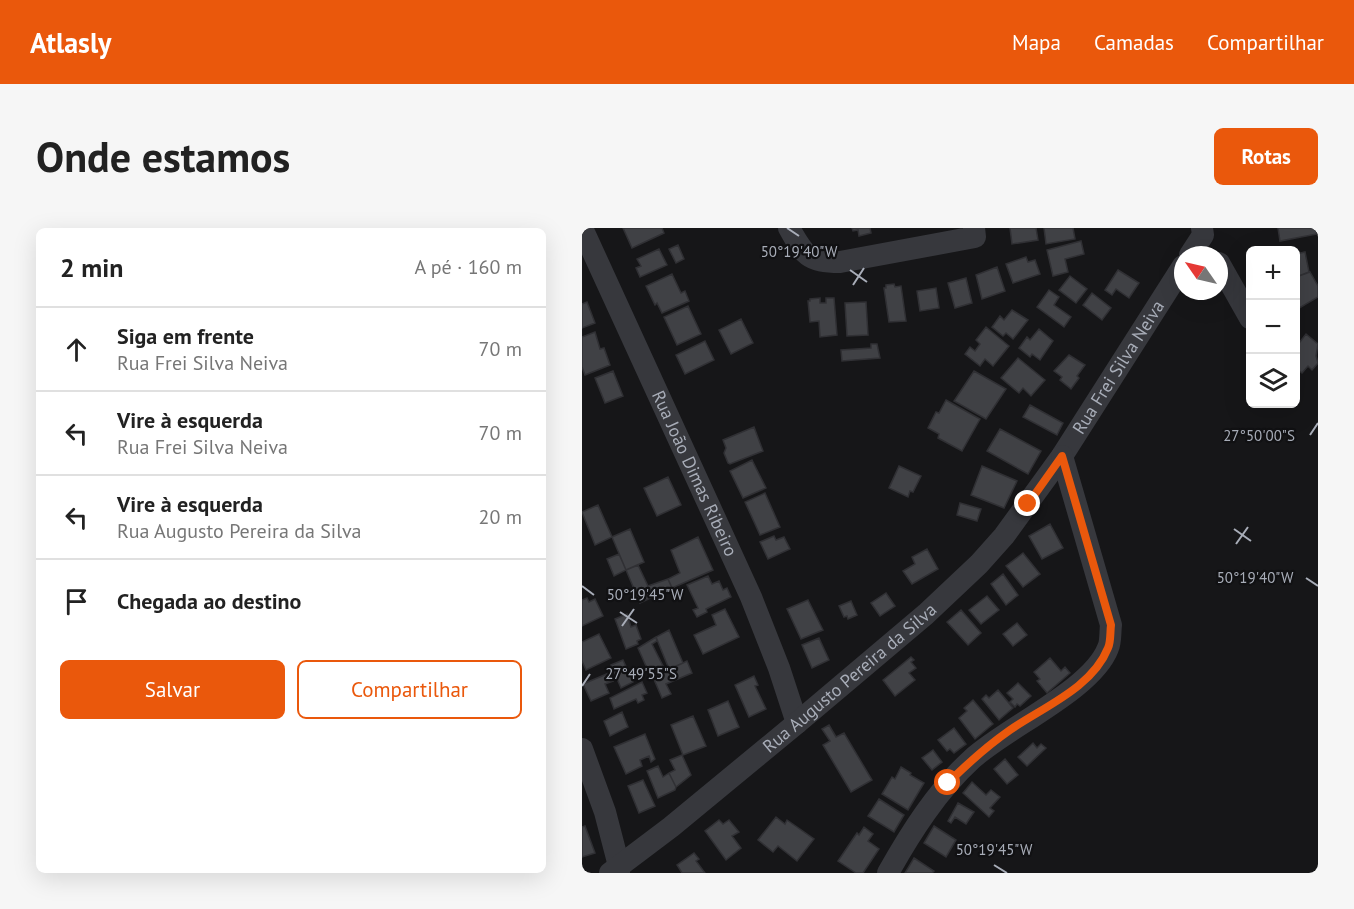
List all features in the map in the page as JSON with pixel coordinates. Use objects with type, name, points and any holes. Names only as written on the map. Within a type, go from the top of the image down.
[{"type":"street","name":"Rua João Dimas Ribeiro","points":[[582,228],[751,597],[779,668],[797,723]]},
{"type":"street","points":[[789,228],[806,254],[820,262],[840,262],[974,233]]},
{"type":"street","points":[[1194,246],[1202,231]]},
{"type":"street","points":[[1202,231],[1210,246]]},
{"type":"street","points":[[1228,278],[1246,309]]},
{"type":"street","name":"Rua Frei Silva Neiva","points":[[1062,456],[1174,280]]},
{"type":"street","name":"Rua Augusto Pereira da Silva","points":[[616,871],[926,614],[979,564],[1004,536],[1062,456]]},
{"type":"street","points":[[888,873],[906,841],[948,783],[972,759],[1010,730],[1077,686],[1095,669],[1109,647],[1111,625],[1062,456]]},
{"type":"street","points":[[582,750],[605,812],[616,871]]},
{"type":"building","points":[[623,228],[662,228],[664,233],[632,248]]},
{"type":"building","points":[[852,228],[870,228],[871,233],[859,236],[858,230],[853,231]]},
{"type":"building","points":[[1010,228],[1036,228],[1038,240],[1012,244]]},
{"type":"building","points":[[1044,228],[1073,228],[1075,239],[1046,244]]},
{"type":"building","points":[[1278,228],[1316,228],[1317,234],[1280,241]]},
{"type":"building","points":[[1081,241],[1084,254],[1065,259],[1068,272],[1053,276],[1047,250]]},
{"type":"building","points":[[678,245],[684,259],[676,263],[669,249]]},
{"type":"building","points":[[659,249],[667,265],[640,277],[636,268],[641,266],[637,259]]},
{"type":"building","points":[[1305,252],[1309,272],[1300,275],[1300,253]]},
{"type":"building","points":[[1026,257],[1028,262],[1035,260],[1040,274],[1013,283],[1006,264]]},
{"type":"building","points":[[997,267],[1005,291],[982,299],[976,275]]},
{"type":"building","points":[[1118,270],[1139,283],[1129,298],[1116,289],[1112,295],[1105,290]]},
{"type":"building","points":[[1310,272],[1318,286],[1318,297],[1300,308],[1300,300],[1300,276]]},
{"type":"building","points":[[672,274],[681,293],[685,291],[689,301],[662,313],[657,303],[655,305],[646,286]]},
{"type":"building","points":[[1070,276],[1087,289],[1076,303],[1059,290]]},
{"type":"building","points":[[966,278],[972,303],[955,308],[948,283]]},
{"type":"building","points":[[894,284],[895,287],[901,286],[906,321],[889,322],[884,288],[886,285]]},
{"type":"building","points":[[936,288],[939,308],[920,311],[917,291]]},
{"type":"building","points":[[1049,290],[1059,297],[1054,305],[1071,317],[1064,327],[1037,307]]},
{"type":"building","points":[[1092,293],[1111,308],[1102,320],[1083,305]]},
{"type":"building","points":[[820,298],[820,303],[826,303],[826,298],[834,298],[837,335],[820,337],[819,321],[810,322],[808,301]]},
{"type":"building","points":[[587,302],[595,323],[582,328],[582,304]]},
{"type":"building","points":[[866,302],[868,335],[847,336],[845,303]]},
{"type":"building","points":[[688,306],[701,334],[677,345],[664,317]]},
{"type":"building","points":[[1012,310],[1028,320],[1013,339],[1006,333],[1003,336],[992,327],[1000,316],[1004,320]]},
{"type":"building","points":[[741,319],[753,343],[731,354],[719,330]]},
{"type":"building","points":[[986,327],[1009,346],[993,366],[985,359],[980,366],[965,354],[970,347],[975,351],[980,344],[976,340]]},
{"type":"building","points":[[1039,329],[1053,341],[1040,360],[1032,354],[1030,357],[1019,348],[1027,337],[1030,340]]},
{"type":"building","points":[[595,332],[600,349],[604,348],[610,365],[585,375],[582,367],[582,337]]},
{"type":"building","points":[[1306,334],[1318,344],[1316,356],[1318,363],[1312,370],[1308,366],[1302,373],[1300,371],[1300,342]]},
{"type":"building","points":[[705,341],[714,360],[685,374],[676,355]]},
{"type":"building","points":[[871,344],[877,344],[880,358],[842,361],[841,350],[871,348]]},
{"type":"building","points":[[1069,355],[1085,365],[1071,389],[1060,380],[1062,377],[1054,371]]},
{"type":"building","points":[[1018,358],[1045,380],[1031,396],[1023,388],[1019,393],[1001,378]]},
{"type":"building","points":[[613,371],[623,396],[605,403],[595,378]]},
{"type":"building","points":[[974,371],[1006,389],[986,419],[954,401]]},
{"type":"building","points":[[946,400],[980,419],[962,451],[938,438],[939,434],[928,428],[936,412],[939,413]]},
{"type":"building","points":[[1030,405],[1063,423],[1057,435],[1023,417]]},
{"type":"building","points":[[754,427],[763,451],[728,463],[723,440]]},
{"type":"building","points":[[1000,429],[1041,451],[1028,474],[987,451]]},
{"type":"building","points":[[752,460],[766,488],[743,498],[730,471]]},
{"type":"building","points":[[899,466],[921,476],[908,497],[889,488]]},
{"type":"building","points":[[982,466],[1017,481],[1004,508],[971,495]]},
{"type":"building","points":[[668,477],[681,505],[657,516],[644,488]]},
{"type":"building","points":[[765,493],[780,527],[760,535],[745,502]]},
{"type":"building","points":[[960,503],[981,509],[977,521],[957,515]]},
{"type":"building","points":[[598,505],[612,537],[595,545],[582,512]]},
{"type":"building","points":[[1050,524],[1063,548],[1042,559],[1029,536]]},
{"type":"building","points":[[630,529],[644,562],[626,570],[612,537]]},
{"type":"building","points":[[774,536],[776,540],[784,537],[790,549],[768,559],[760,542]]},
{"type":"building","points":[[698,537],[713,570],[672,588],[668,579],[680,573],[671,550]]},
{"type":"building","points":[[927,549],[938,569],[912,584],[903,571],[915,564],[912,557]]},
{"type":"building","points":[[1023,553],[1040,574],[1023,587],[1006,566]]},
{"type":"building","points":[[619,554],[626,570],[614,576],[607,559]]},
{"type":"building","points":[[638,565],[648,586],[668,579],[672,588],[640,603],[626,570]]},
{"type":"building","points":[[1003,574],[1018,595],[1006,605],[991,584]]},
{"type":"building","points":[[708,576],[712,584],[719,581],[723,590],[727,588],[731,597],[706,609],[707,612],[697,617],[693,610],[698,608],[687,585]]},
{"type":"building","points":[[886,593],[895,606],[880,616],[871,603]]},
{"type":"building","points":[[987,596],[999,610],[981,624],[969,610]]},
{"type":"building","points":[[587,598],[589,602],[595,599],[603,616],[582,626],[582,600]]},
{"type":"building","points":[[808,600],[823,630],[801,639],[787,609]]},
{"type":"building","points":[[851,601],[857,615],[848,619],[847,616],[844,617],[839,606]]},
{"type":"building","points":[[725,609],[739,637],[703,654],[694,635],[716,625],[712,615]]},
{"type":"building","points":[[961,610],[981,633],[968,645],[947,622]]},
{"type":"building","points":[[627,614],[631,627],[636,625],[641,639],[637,641],[638,644],[626,649],[615,619]]},
{"type":"building","points":[[1017,623],[1027,635],[1013,646],[1003,634]]},
{"type":"building","points":[[669,630],[683,663],[669,669],[656,637]]},
{"type":"building","points":[[599,634],[611,658],[586,670],[582,661],[582,642]]},
{"type":"building","points":[[656,637],[657,641],[652,644],[664,668],[650,675],[638,648]]},
{"type":"building","points":[[819,638],[829,660],[812,668],[802,645]]},
{"type":"building","points":[[911,657],[914,660],[911,662],[916,668],[909,673],[915,680],[895,696],[883,680]]},
{"type":"building","points":[[1050,658],[1061,671],[1065,667],[1070,673],[1047,693],[1037,681],[1040,679],[1034,672]]},
{"type":"building","points":[[623,660],[633,682],[621,688],[611,665]]},
{"type":"building","points":[[687,661],[692,673],[666,684],[671,694],[662,698],[653,677]]},
{"type":"building","points":[[609,673],[613,681],[605,684],[609,693],[591,701],[583,684]]},
{"type":"building","points":[[754,676],[758,685],[755,686],[766,709],[749,717],[735,685]]},
{"type":"building","points":[[642,682],[647,693],[642,695],[644,700],[638,703],[636,699],[614,709],[610,698]]},
{"type":"building","points":[[1018,683],[1031,696],[1020,706],[1017,704],[1015,707],[1010,702],[1013,699],[1007,693]]},
{"type":"building","points":[[998,690],[1013,708],[999,720],[982,699],[986,695],[989,698]]},
{"type":"building","points":[[973,700],[993,724],[975,739],[959,718],[967,711],[964,708]]},
{"type":"building","points":[[728,701],[739,727],[718,736],[708,710]]},
{"type":"building","points":[[622,712],[628,727],[610,736],[604,721]]},
{"type":"building","points":[[693,716],[706,746],[683,755],[671,725]]},
{"type":"building","points":[[829,725],[836,737],[844,733],[872,780],[851,792],[823,745],[830,741],[822,729]]},
{"type":"building","points":[[954,728],[966,744],[954,753],[950,749],[947,751],[938,740]]},
{"type":"building","points":[[645,734],[655,759],[651,762],[649,756],[640,760],[642,766],[626,774],[614,747]]},
{"type":"building","points":[[1033,743],[1037,748],[1041,744],[1046,748],[1027,766],[1018,757]]},
{"type":"building","points":[[933,750],[942,762],[932,770],[922,758]]},
{"type":"building","points":[[682,755],[691,775],[676,787],[669,773],[675,770],[670,760]]},
{"type":"building","points":[[1005,759],[1018,775],[1007,784],[994,769]]},
{"type":"building","points":[[658,766],[663,777],[669,773],[676,787],[675,790],[658,798],[647,771]]},
{"type":"building","points":[[901,767],[924,783],[908,810],[882,794],[892,777],[895,779]]},
{"type":"building","points":[[643,780],[655,806],[639,813],[628,786]]},
{"type":"building","points":[[972,782],[986,795],[991,790],[1000,797],[990,808],[994,811],[989,817],[963,793]]},
{"type":"building","points":[[879,799],[904,815],[894,832],[868,816]]},
{"type":"building","points":[[958,803],[974,812],[966,824],[955,817],[951,823],[948,821]]},
{"type":"building","points":[[776,817],[785,824],[787,820],[814,839],[797,861],[778,846],[773,852],[758,840]]},
{"type":"building","points":[[719,820],[723,824],[729,820],[739,832],[732,836],[741,848],[726,860],[705,831]]},
{"type":"building","points":[[585,826],[595,853],[582,857],[582,827]]},
{"type":"building","points":[[934,826],[956,840],[946,857],[924,843]]},
{"type":"building","points":[[864,827],[873,834],[868,841],[879,849],[863,873],[856,873],[838,861],[857,833],[859,835]]},
{"type":"building","points":[[694,853],[699,859],[696,861],[705,873],[682,873],[677,865]]},
{"type":"building","points":[[914,858],[934,871],[932,873],[905,873]]},
{"type":"route","points":[[948,783],[972,759],[1010,730],[1077,686],[1095,669],[1109,647],[1111,625],[1062,456],[1028,504]]}]
